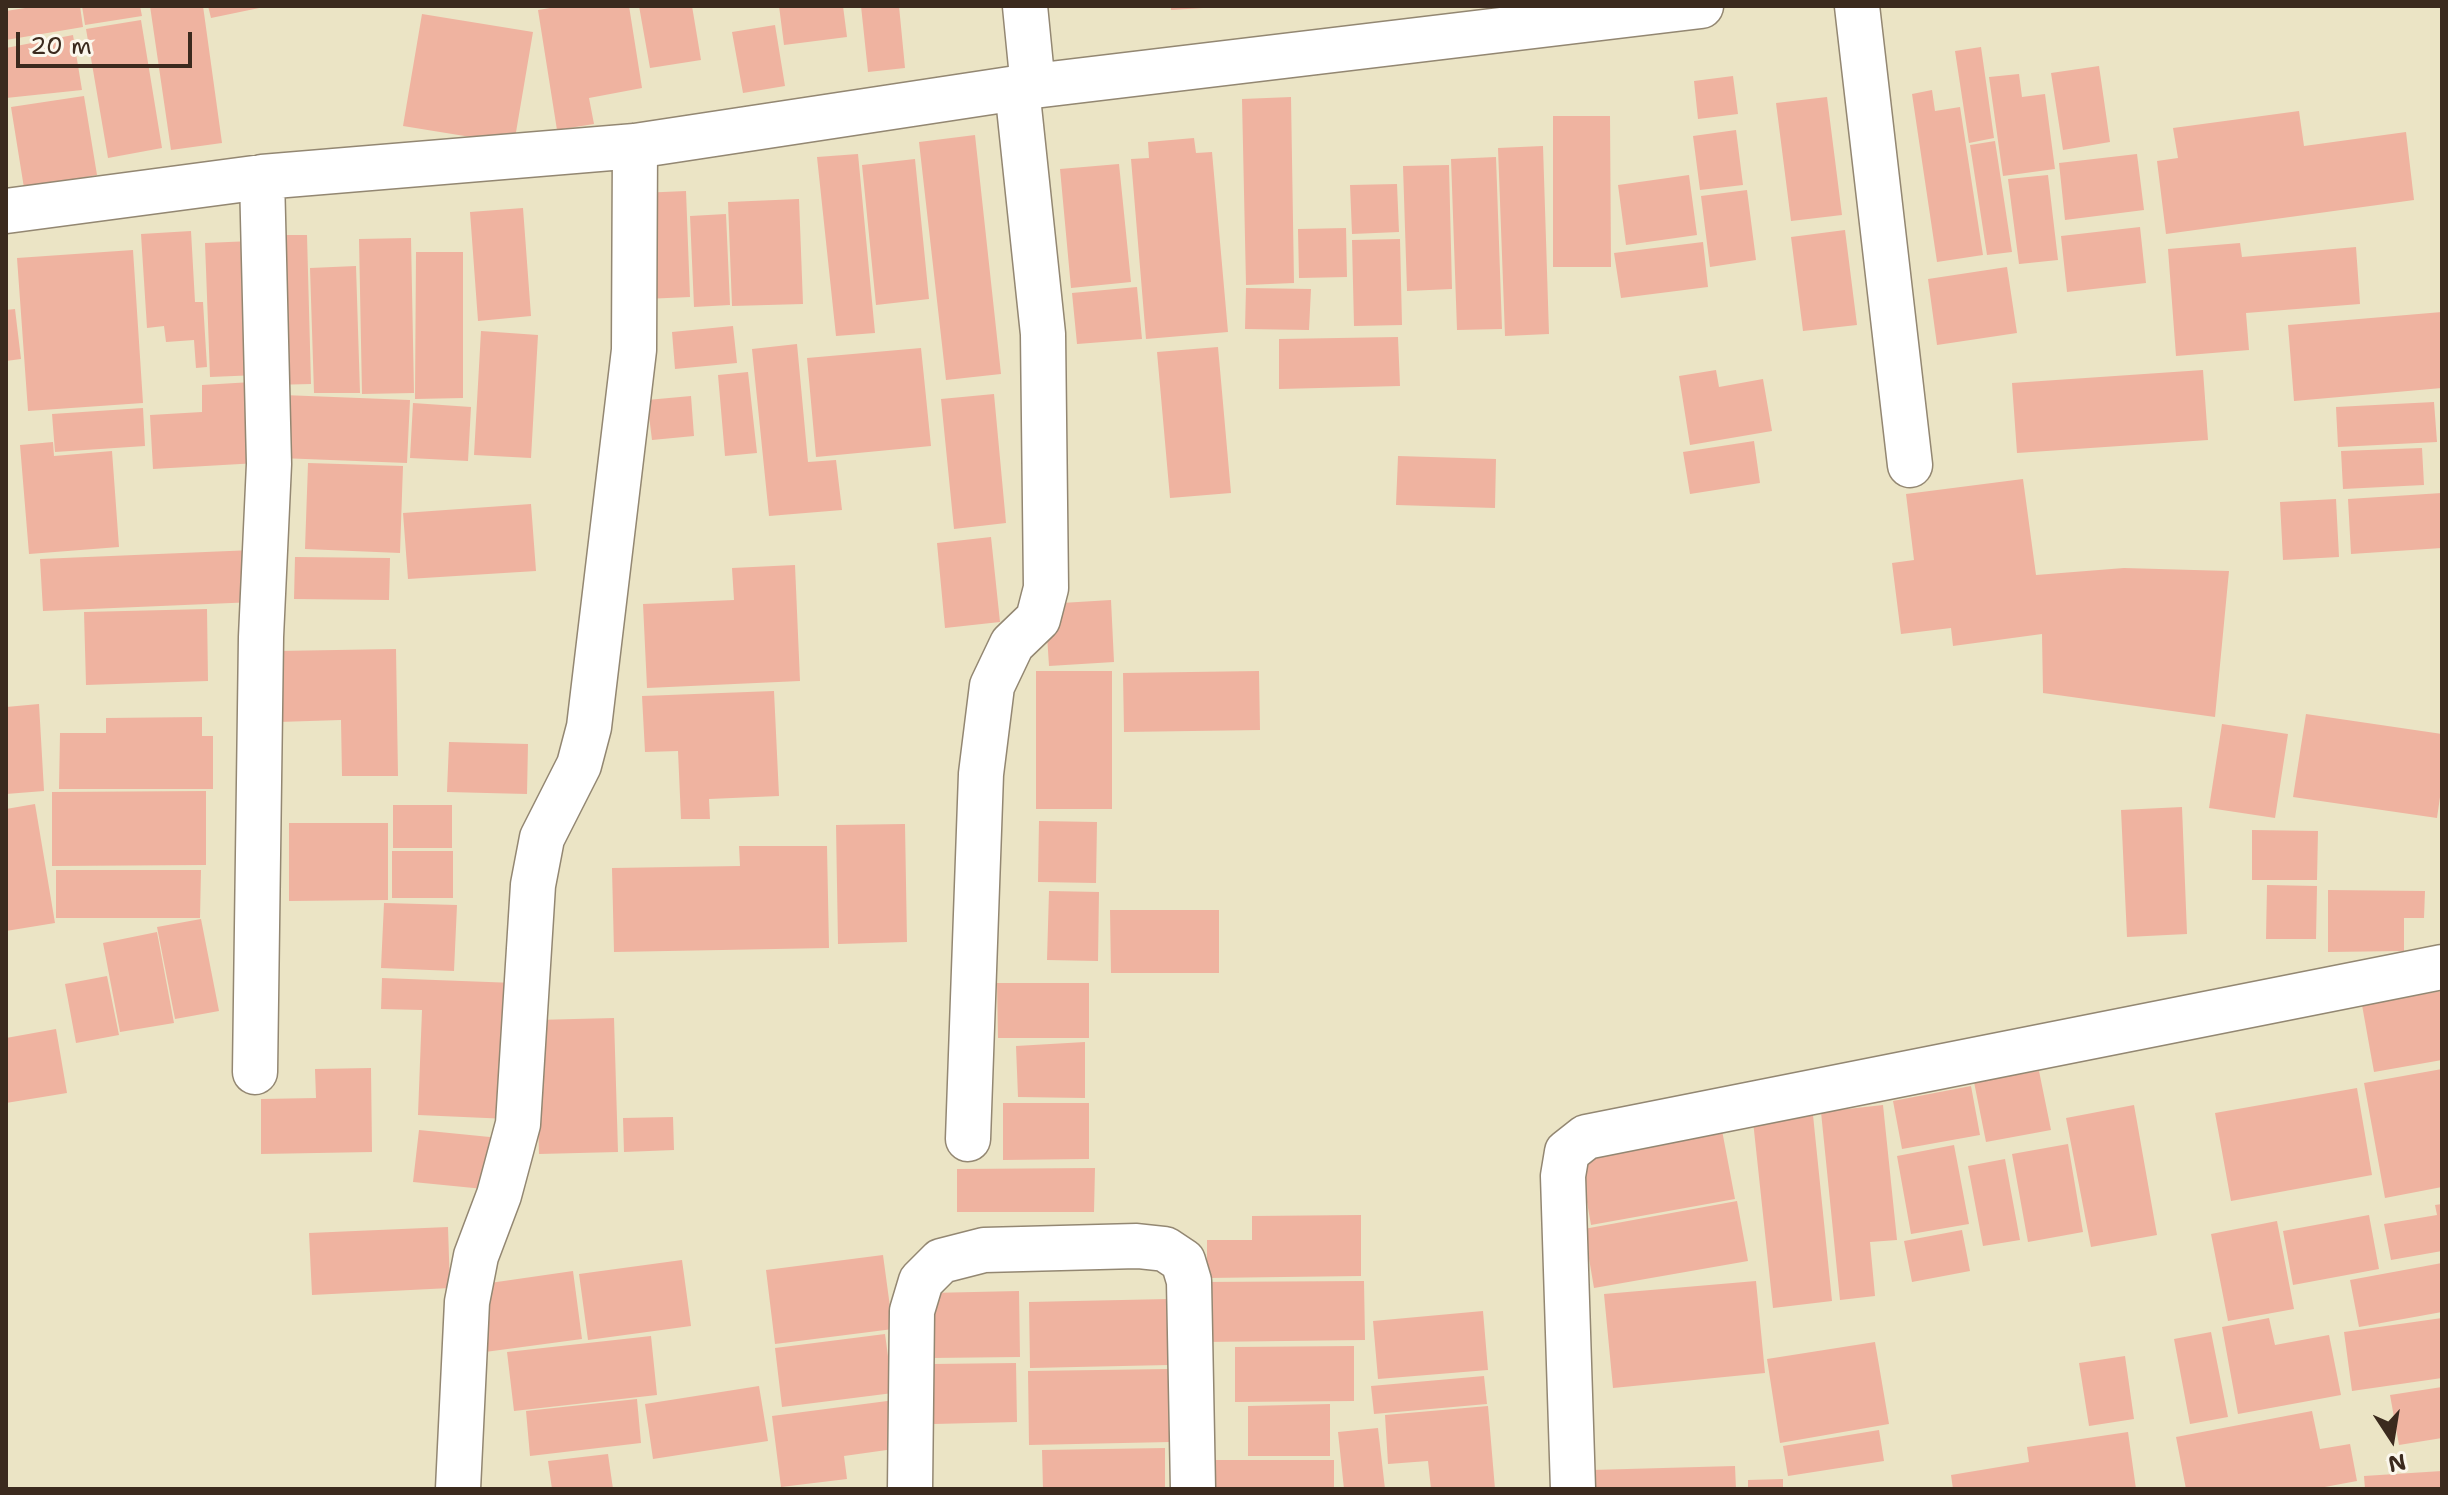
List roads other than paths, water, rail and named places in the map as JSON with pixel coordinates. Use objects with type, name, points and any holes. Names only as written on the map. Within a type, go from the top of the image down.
[{"type":"street","points":[[968,1139],[981,774],[992,686],[1012,644],[1038,619],[1046,588],[1043,334],[1025,87],[1025,6]]},
{"type":"street","points":[[6,211],[262,177],[635,146],[1025,87],[1701,6]]},
{"type":"street","points":[[1857,6],[1910,465]]},
{"type":"street","points":[[458,1489],[467,1302],[476,1256],[499,1195],[518,1124],[533,885],[542,838],[579,765],[589,727],[634,350],[635,146]]},
{"type":"street","points":[[255,1072],[261,637],[269,464],[262,177]]},
{"type":"street","points":[[1573,1489],[1563,1176],[1567,1152],[1586,1137],[2442,967]]},
{"type":"street","points":[[910,1489],[912,1311],[921,1281],[941,1261],[984,1250],[1137,1246],[1165,1249],[1183,1261],[1189,1281],[1193,1489]]}]
